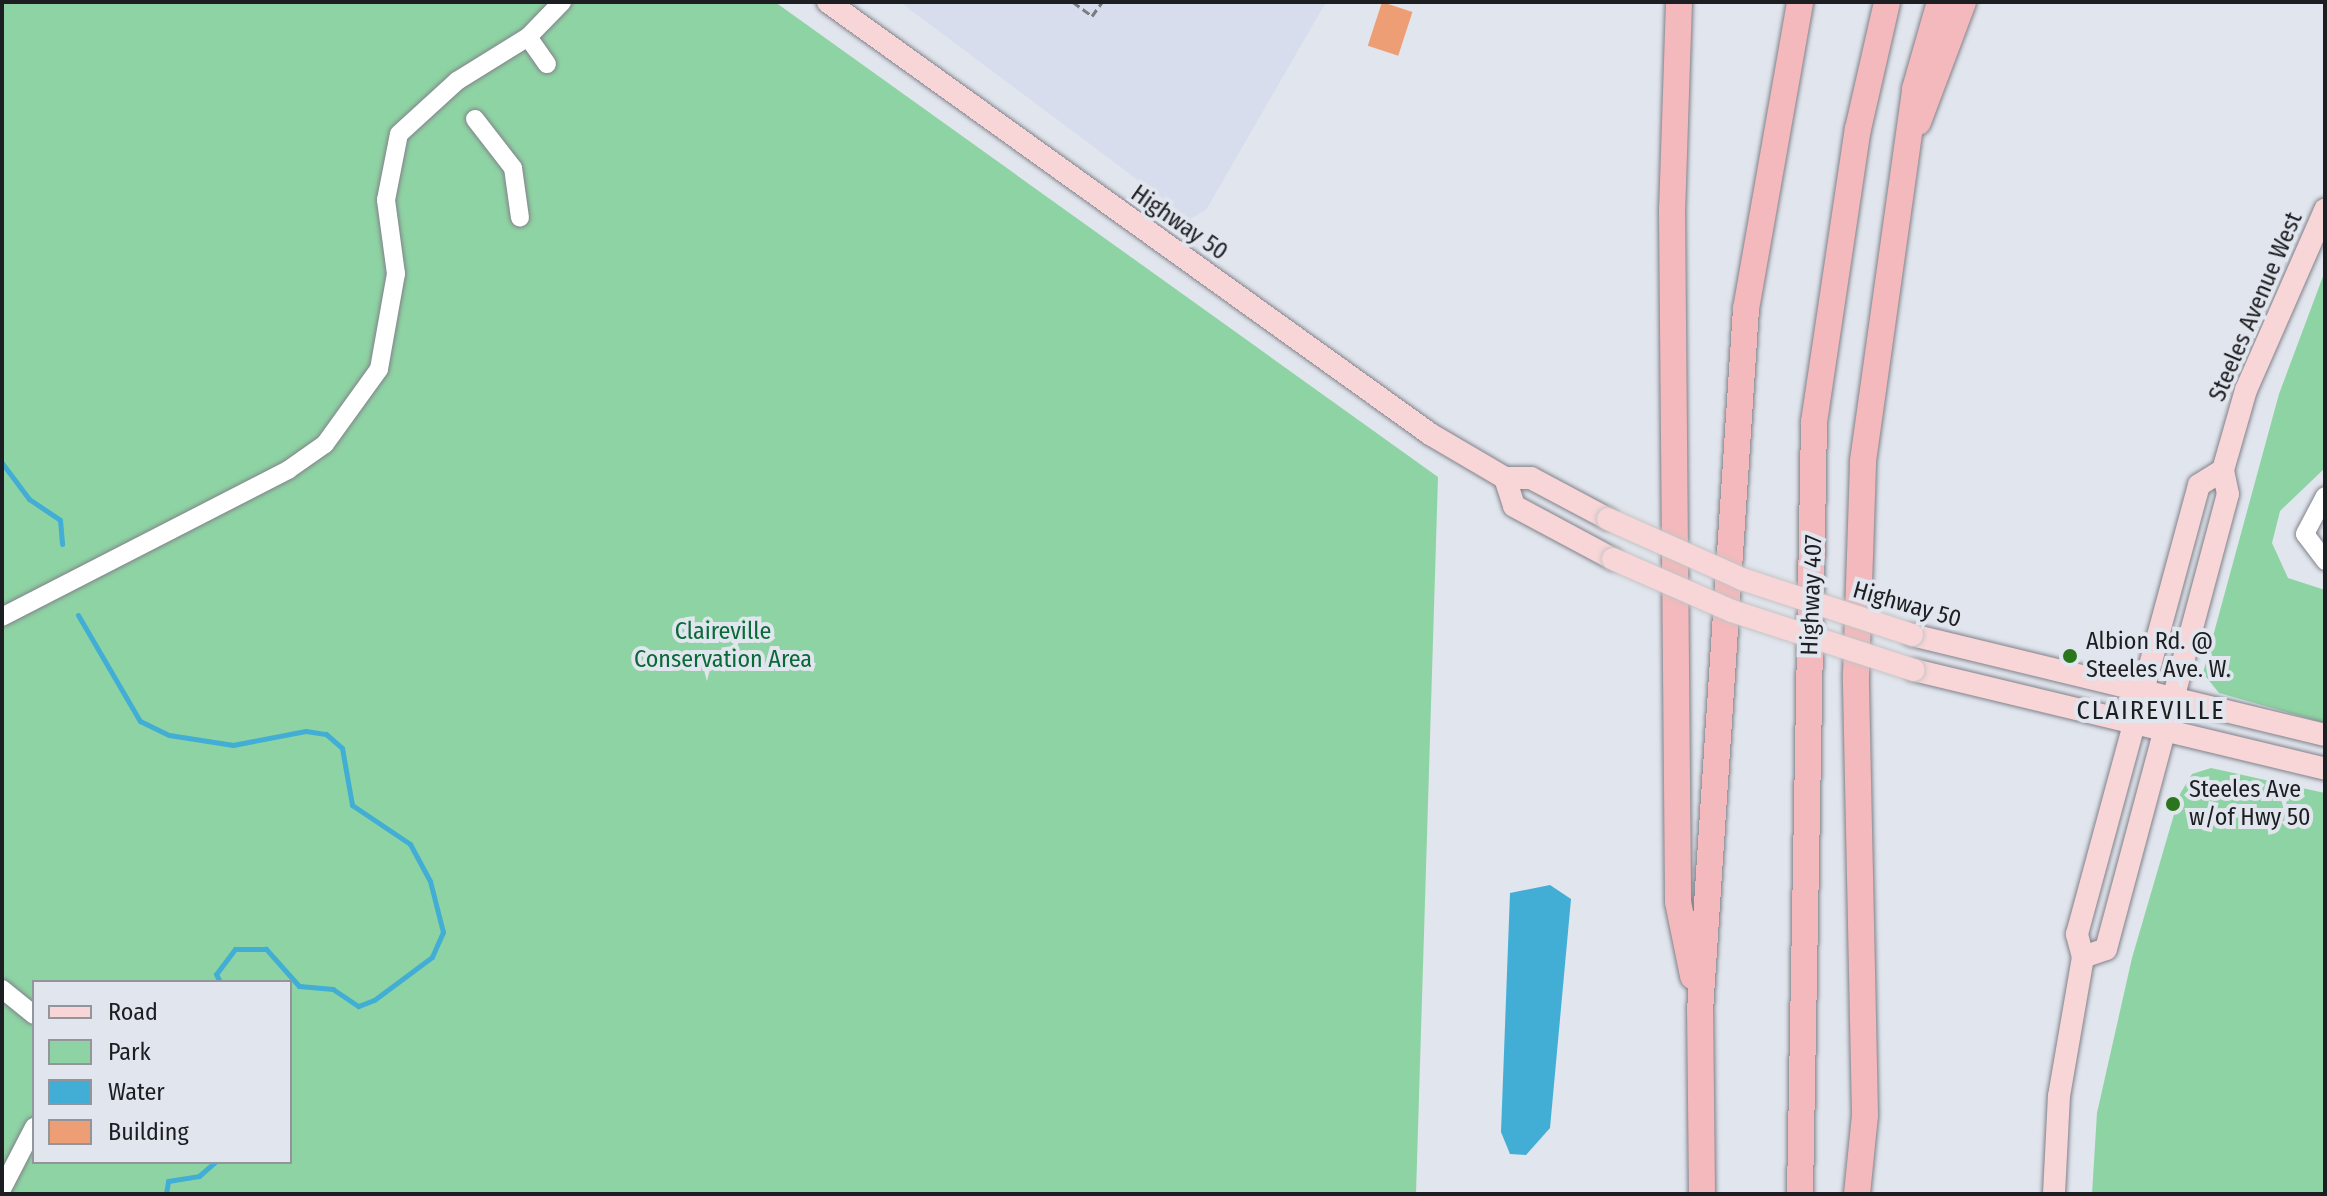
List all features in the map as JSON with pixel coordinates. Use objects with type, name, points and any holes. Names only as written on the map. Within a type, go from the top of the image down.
[{"type":"highway","points":[[1679,2],[1672,209],[1678,902],[1700,1011]]},
{"type":"highway","points":[[1702,1194],[1700,1011],[1746,309],[1800,2]]},
{"type":"highway","name":"Highway 407","points":[[1800,1194],[1814,422],[1858,129],[1887,2]]},
{"type":"highway","points":[[1857,1194],[1865,1115],[1857,575],[1880,310],[1909,140],[1940,2]]},
{"type":"highway","points":[[1909,140],[1963,2]]},
{"type":"main road","name":"Highway 50","points":[[828,2],[1430,434],[1505,478],[1531,478],[1608,519],[1742,579],[1912,635],[2325,735]]},
{"type":"main road","name":"Steeles Avenue West","points":[[2083,957],[2106,949],[2228,494],[2223,470],[2246,390],[2325,210]]},
{"type":"main road","name":"Steeles Avenue West","points":[[2054,1194],[2059,1096],[2083,957],[2077,934],[2199,485],[2223,470]]},
{"type":"main road","points":[[1505,478],[1514,506],[1613,559],[1732,611],[1914,670],[2325,769]]},
{"type":"street","points":[[2,617],[264,483],[325,444],[379,369],[396,274],[386,200],[399,134],[457,81],[528,37],[562,2]]},
{"type":"street","points":[[528,37],[547,64]]},
{"type":"street","points":[[475,119],[513,168],[520,218]]},
{"type":"street","points":[[2325,496],[2305,534],[2325,561]]},
{"type":"street","points":[[2,989],[32,1013]]},
{"type":"street","points":[[2,1189],[32,1131]]},
{"type":"path","points":[[1073,2],[1092,16],[1102,2]]},
{"type":"shaded area","points":[[900,2],[1326,2],[1206,210],[1190,219]]},
{"type":"green space","name":"Claireville Conservation Area","points":[[2,2],[775,2],[1438,477],[1416,1194],[2,1194]]},
{"type":"green space","points":[[2325,271],[2325,468],[2280,511],[2272,543],[2288,578],[2325,590],[2325,723],[2219,693],[2203,673],[2279,394]]},
{"type":"green space","points":[[2211,768],[2325,793],[2325,1194],[2092,1194],[2097,1113],[2132,958],[2180,794],[2192,774]]},
{"type":"water","points":[[1550,885],[1571,899],[1550,1128],[1526,1155],[1510,1154],[1501,1132],[1510,893]]},
{"type":"building","points":[[1382,2],[1412,12],[1398,56],[1368,46]]},
{"type":"waterway","points":[[2,463],[29,499],[60,520],[62,544]]},
{"type":"waterway","points":[[78,615],[140,721],[169,735],[233,745],[306,731],[326,734],[342,748],[352,805],[410,844],[430,881],[443,932],[432,957],[374,1000],[358,1006],[333,989],[299,986],[266,949],[235,949],[216,974],[219,980]]},
{"type":"waterway","points":[[166,1194],[168,1181],[199,1176],[213,1164]]},
{"type":"place","name":"Albion Rd. @ Steeles Ave. W.","points":[[2070,656]]},
{"type":"place","name":"Steeles Ave w/of Hwy 50","points":[[2173,804]]},
{"type":"district","name":"CLAIREVILLE","points":[[2151,711]]}]
